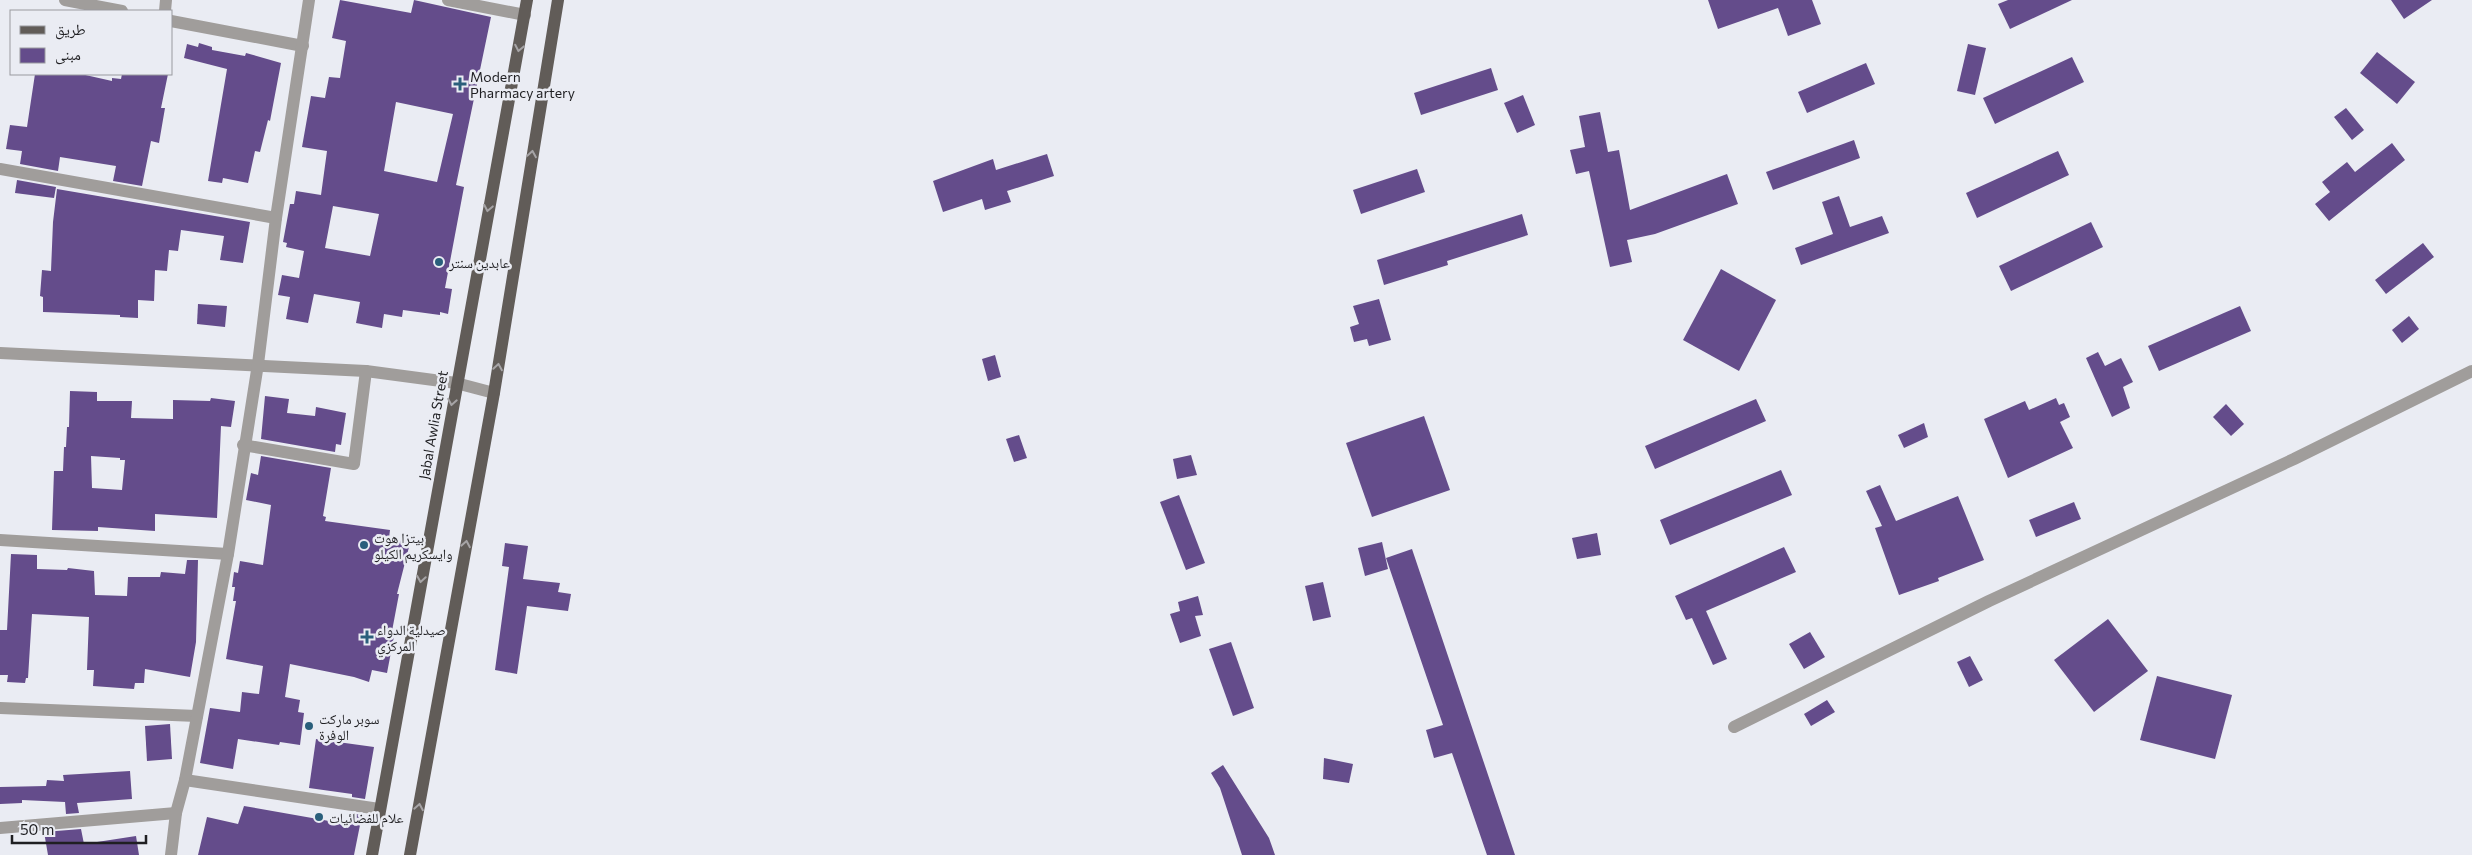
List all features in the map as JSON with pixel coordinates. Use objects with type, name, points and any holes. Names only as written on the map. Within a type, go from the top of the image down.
[{"type":"main road","name":"Jabal Awlia Street","points":[[372,855],[456,383],[527,0]]},
{"type":"main road","points":[[410,855],[494,393],[558,0]]},
{"type":"street","points":[[65,0],[117,10]]},
{"type":"street","points":[[171,855],[176,813],[185,780],[228,554],[243,445],[258,364],[276,218],[309,0]]},
{"type":"street","points":[[448,0],[525,15]]},
{"type":"street","points":[[172,21],[303,46]]},
{"type":"street","points":[[0,170],[276,218]]},
{"type":"street","points":[[0,353],[258,364],[366,371],[456,383],[494,393]]},
{"type":"street","points":[[243,445],[354,464],[366,371]]},
{"type":"street","points":[[1734,728],[1989,601],[2294,459],[2472,371]]},
{"type":"street","points":[[0,540],[228,554]]},
{"type":"street","points":[[0,708],[197,716]]},
{"type":"street","points":[[185,780],[379,809]]},
{"type":"street","points":[[0,828],[176,813]]},
{"type":"building","points":[[340,0],[411,13],[414,0],[491,17],[456,185],[464,187],[445,288],[452,289],[448,314],[440,312],[440,315],[403,310],[402,317],[384,314],[382,328],[356,323],[360,302],[314,294],[308,323],[286,319],[290,297],[278,295],[282,275],[299,278],[304,251],[286,247],[287,243],[283,242],[290,204],[294,204],[296,191],[321,195],[327,151],[302,147],[311,96],[325,98],[329,77],[340,78],[346,41],[332,38]],"holes":[[[396,102],[453,114],[437,182],[384,171]],[[333,206],[379,214],[370,256],[325,248]]]},
{"type":"building","points":[[1708,0],[1812,0],[1821,24],[1788,36],[1778,8],[1718,29]]},
{"type":"building","points":[[2008,0],[2072,0],[2010,29],[1998,4]]},
{"type":"building","points":[[2391,0],[2432,0],[2404,19]]},
{"type":"building","points":[[199,43],[212,47],[212,50],[245,56],[246,53],[281,63],[270,121],[268,120],[260,152],[255,151],[248,183],[223,178],[222,183],[208,181],[227,69],[184,58],[187,44],[198,47]]},
{"type":"building","points":[[1968,44],[1986,48],[1975,95],[1957,91]]},
{"type":"building","points":[[2377,52],[2415,82],[2397,104],[2360,73]]},
{"type":"building","points":[[2072,57],[2084,82],[1995,124],[1983,98]]},
{"type":"building","points":[[1866,63],[1875,84],[1807,113],[1798,92]]},
{"type":"building","points":[[1491,68],[1498,90],[1421,115],[1414,93]]},
{"type":"building","points":[[35,75],[85,75],[112,81],[112,78],[121,79],[122,75],[168,75],[161,108],[165,108],[159,143],[151,141],[142,186],[113,181],[116,166],[60,157],[58,171],[20,164],[22,151],[6,149],[10,125],[27,127]]},
{"type":"building","points":[[1523,95],[1535,125],[1517,133],[1504,103]]},
{"type":"building","points":[[2346,108],[2364,130],[2352,140],[2334,117]]},
{"type":"building","points":[[1600,112],[1608,152],[1619,150],[1630,210],[1727,174],[1738,204],[1655,234],[1627,240],[1632,262],[1610,267],[1589,171],[1576,174],[1570,150],[1585,147],[1579,116]]},
{"type":"building","points":[[1854,140],[1860,158],[1773,190],[1766,172]]},
{"type":"building","points":[[2392,143],[2405,160],[2329,221],[2315,204],[2330,192],[2322,182],[2347,162],[2355,172]]},
{"type":"building","points":[[2058,151],[2069,175],[1977,218],[1966,193]]},
{"type":"building","points":[[1047,154],[1054,176],[1007,191],[1011,202],[985,210],[982,199],[943,212],[933,181],[993,159],[996,170]]},
{"type":"building","points":[[1417,169],[1425,192],[1361,214],[1353,190]]},
{"type":"building","points":[[17,180],[56,187],[54,198],[15,193]]},
{"type":"building","points":[[57,189],[250,222],[243,263],[220,260],[224,236],[181,230],[178,251],[169,250],[167,271],[155,270],[154,301],[138,300],[138,318],[120,317],[120,315],[43,312],[43,297],[40,296],[42,270],[51,271],[53,222]]},
{"type":"building","points":[[1839,196],[1850,227],[1882,216],[1889,233],[1801,265],[1795,248],[1833,234],[1822,202]]},
{"type":"building","points":[[1522,214],[1528,235],[1447,261],[1448,265],[1384,285],[1377,260]]},
{"type":"building","points":[[2091,222],[2103,247],[2011,291],[1999,266]]},
{"type":"building","points":[[2423,243],[2434,257],[2386,294],[2375,280]]},
{"type":"building","points":[[1721,269],[1776,300],[1739,371],[1683,340]]},
{"type":"building","points":[[1379,299],[1391,340],[1369,346],[1367,339],[1354,342],[1350,327],[1359,324],[1353,306]]},
{"type":"building","points":[[198,304],[227,306],[225,327],[197,324]]},
{"type":"building","points":[[2240,306],[2251,331],[2159,371],[2148,346]]},
{"type":"building","points":[[2409,316],[2419,329],[2402,343],[2392,330]]},
{"type":"building","points":[[2098,352],[2105,366],[2121,358],[2133,382],[2123,387],[2130,408],[2112,417],[2086,358]]},
{"type":"building","points":[[995,355],[1001,377],[988,381],[982,359]]},
{"type":"building","points":[[70,391],[97,392],[97,401],[132,401],[131,418],[173,419],[173,400],[210,401],[211,398],[235,401],[231,427],[221,426],[217,518],[155,514],[155,531],[98,527],[98,531],[52,530],[54,471],[63,471],[64,447],[66,447],[67,427],[69,427]],"holes":[[[91,456],[120,458],[120,460],[125,460],[122,490],[92,488]]]},
{"type":"building","points":[[265,396],[289,399],[287,413],[315,416],[316,407],[346,413],[341,445],[336,444],[335,452],[261,439]]},
{"type":"building","points":[[2056,398],[2059,405],[2064,403],[2070,417],[2060,422],[2073,448],[2008,478],[1984,419],[2025,401],[2029,410]]},
{"type":"building","points":[[1756,399],[1766,421],[1655,469],[1645,446]]},
{"type":"building","points":[[2226,404],[2244,424],[2231,436],[2213,417]]},
{"type":"building","points":[[1424,416],[1450,490],[1372,517],[1346,443]]},
{"type":"building","points":[[1924,423],[1928,437],[1904,448],[1898,435]]},
{"type":"building","points":[[1019,435],[1027,458],[1014,462],[1006,439]]},
{"type":"building","points":[[1191,455],[1197,475],[1177,479],[1173,459]]},
{"type":"building","points":[[261,456],[331,468],[323,516],[326,517],[325,521],[390,530],[389,538],[410,543],[397,594],[399,594],[392,631],[395,631],[387,673],[372,670],[369,682],[354,677],[290,664],[285,697],[300,700],[298,712],[304,713],[300,745],[280,742],[279,745],[238,739],[233,769],[200,763],[210,708],[240,712],[242,692],[259,694],[263,666],[226,659],[236,601],[233,601],[235,587],[232,587],[234,572],[238,573],[240,561],[263,565],[271,505],[246,500],[251,473],[258,475]]},
{"type":"building","points":[[1781,470],[1792,495],[1670,545],[1660,520]]},
{"type":"building","points":[[1880,485],[1896,521],[1958,496],[1984,560],[1938,578],[1939,581],[1899,595],[1875,528],[1882,526],[1866,491]]},
{"type":"building","points":[[1179,495],[1205,563],[1186,570],[1160,502]]},
{"type":"building","points":[[2074,502],[2081,519],[2036,537],[2029,520]]},
{"type":"building","points":[[1597,533],[1601,555],[1577,559],[1572,538]]},
{"type":"building","points":[[1382,542],[1388,569],[1365,576],[1358,548]]},
{"type":"building","points":[[505,543],[528,546],[523,579],[560,583],[558,592],[571,594],[568,611],[527,606],[517,674],[495,670],[509,567],[502,566]]},
{"type":"building","points":[[1784,547],[1796,572],[1706,611],[1727,659],[1713,665],[1692,618],[1686,620],[1675,596]]},
{"type":"building","points":[[1412,549],[1515,855],[1487,855],[1452,753],[1434,758],[1426,730],[1443,725],[1386,558]]},
{"type":"building","points":[[11,554],[37,555],[37,569],[67,570],[68,568],[94,571],[95,595],[127,596],[128,577],[160,577],[161,572],[185,574],[187,560],[198,560],[196,642],[190,677],[145,669],[144,683],[135,683],[134,689],[93,686],[94,670],[87,670],[89,617],[32,614],[28,678],[26,678],[25,683],[7,682],[8,675],[0,675],[0,630],[7,630]]},
{"type":"building","points":[[1323,582],[1331,617],[1313,621],[1305,586]]},
{"type":"building","points":[[1198,596],[1203,615],[1195,616],[1201,636],[1180,643],[1170,614],[1180,611],[1178,602]]},
{"type":"building","points":[[2108,619],[2148,671],[2094,712],[2054,660]]},
{"type":"building","points":[[1810,632],[1825,657],[1804,669],[1789,644]]},
{"type":"building","points":[[1231,642],[1254,708],[1233,716],[1209,649]]},
{"type":"building","points":[[1970,656],[1983,680],[1969,687],[1957,662]]},
{"type":"building","points":[[2157,676],[2232,695],[2215,759],[2140,740]]},
{"type":"building","points":[[1827,700],[1835,712],[1811,726],[1804,714]]},
{"type":"building","points":[[170,724],[172,759],[147,761],[145,726]]},
{"type":"building","points":[[316,739],[374,747],[365,799],[352,797],[352,794],[309,788]]},
{"type":"building","points":[[1324,758],[1353,764],[1349,783],[1323,779]]},
{"type":"building","points":[[1223,765],[1269,838],[1275,855],[1242,855],[1220,788],[1211,773]]},
{"type":"building","points":[[130,771],[132,799],[77,803],[79,813],[66,814],[65,802],[22,800],[22,803],[0,804],[0,787],[46,786],[47,780],[64,781],[63,775]]},
{"type":"building","points":[[244,806],[346,824],[348,813],[362,815],[354,855],[198,855],[207,817],[238,824]]},
{"type":"building","points":[[81,829],[84,844],[136,836],[139,855],[48,855],[44,832]]},
{"type":"place","name":"Modern Pharmacy artery","points":[[460,84]]},
{"type":"place","name":"عابدين سنتر","points":[[439,262]]},
{"type":"place","name":"بيتزا هوت وايسكريم الكيلو","points":[[364,545]]},
{"type":"place","name":"صيدلية الدواء المركزي","points":[[367,637]]},
{"type":"place","name":"سوبر ماركت الوفرة","points":[[309,726]]},
{"type":"place","name":"علام للفضائيات","points":[[319,817]]}]
